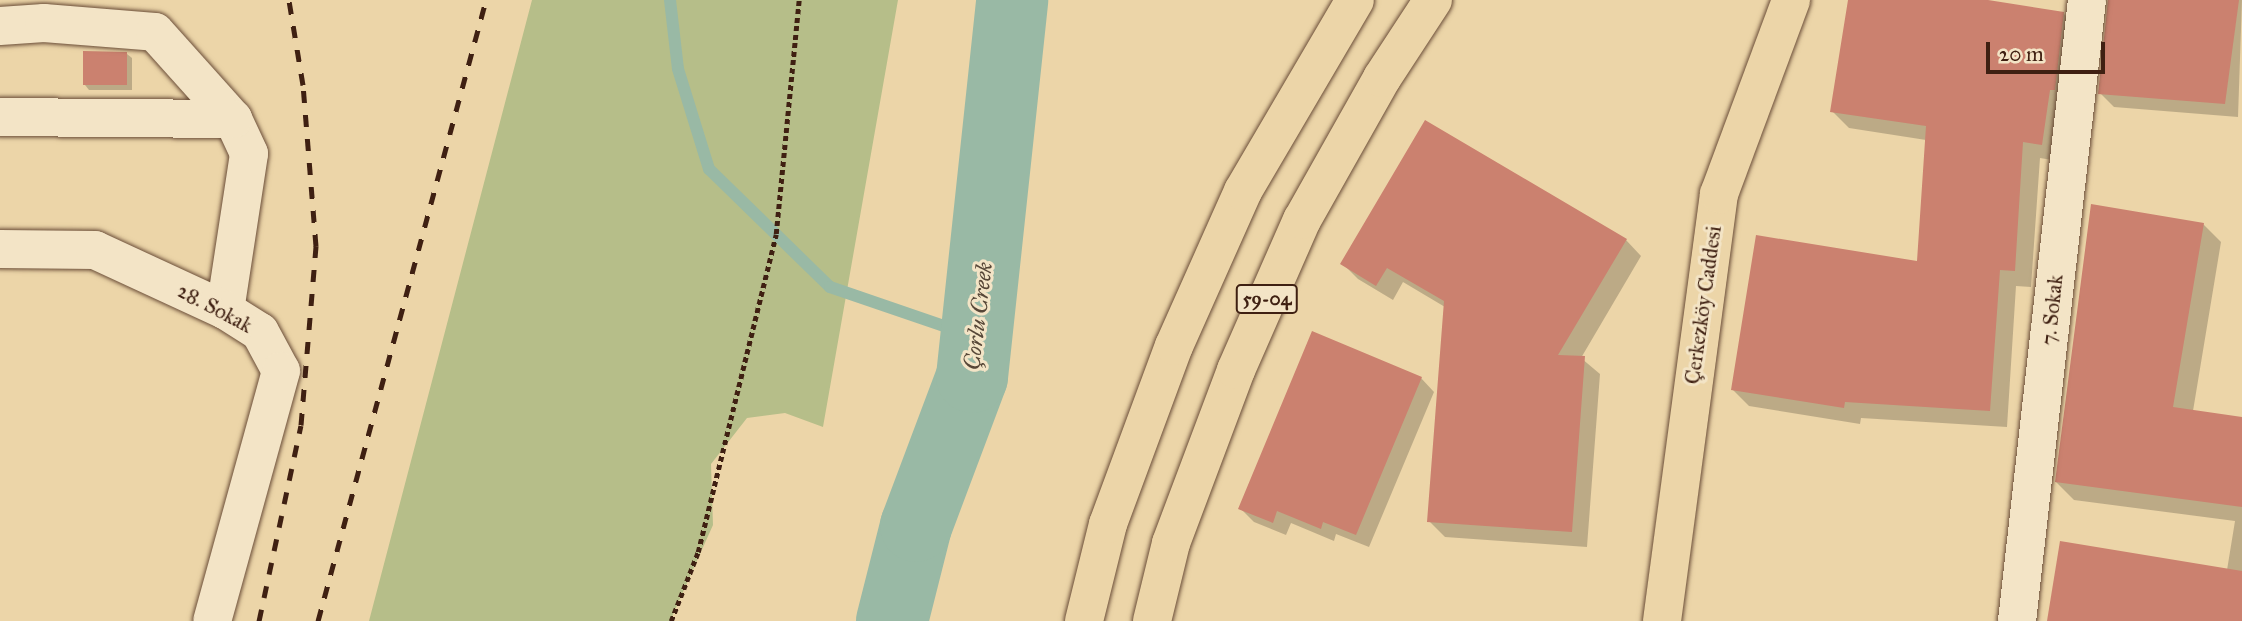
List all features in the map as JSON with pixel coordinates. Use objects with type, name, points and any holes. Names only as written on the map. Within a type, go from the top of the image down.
[{"type":"main road","name":"59-04","points":[[1084,621],[1108,524],[1180,334],[1243,191],[1355,0]]},
{"type":"main road","name":"59-04","points":[[1152,621],[1171,543],[1217,420],[1302,220],[1382,78],[1433,0]]},
{"type":"main road","name":"Çerkezköy Caddesi","points":[[1662,621],[1719,194],[1791,0]]},
{"type":"street","name":"7. Sokak","points":[[2017,621],[2087,0]]},
{"type":"street","points":[[0,26],[42,12],[155,32],[233,119],[249,154],[225,310]]},
{"type":"street","points":[[0,117],[233,119]]},
{"type":"street","name":"28. Sokak","points":[[0,249],[95,250],[225,310],[260,332],[281,371],[212,621]]},
{"type":"path","points":[[671,621],[698,552],[776,234],[799,0]]},
{"type":"green space","points":[[532,0],[898,0],[823,427],[785,413],[747,418],[711,464],[713,525],[670,621],[369,621]]},
{"type":"building","points":[[1848,0],[1988,0],[2064,12],[2055,90],[2050,90],[2042,145],[2023,142],[2015,271],[2000,270],[1990,411],[1845,402],[1844,408],[1731,390],[1756,235],[1917,261],[1926,126],[1830,112]]},
{"type":"building","points":[[2108,0],[2239,0],[2225,104],[2098,94]]},
{"type":"building","points":[[83,51],[127,52],[127,85],[83,85]]},
{"type":"building","points":[[1425,120],[1627,239],[1558,355],[1585,356],[1572,532],[1427,522],[1444,301],[1387,268],[1376,286],[1340,264]]},
{"type":"building","points":[[2091,204],[2204,223],[2173,407],[2242,417],[2242,507],[2055,482]]},
{"type":"building","points":[[1312,331],[1422,377],[1356,535],[1323,522],[1321,529],[1277,511],[1273,523],[1238,509]]},
{"type":"building","points":[[2060,541],[2242,571],[2242,621],[2047,621]]},
{"type":"waterway","points":[[670,0],[678,69],[709,169],[830,287],[976,337]]},
{"type":"waterway","name":"Çorlu Creek","points":[[892,621],[916,526],[972,377],[1012,0]]},
{"type":"railway","points":[[259,621],[301,425],[316,246],[303,85],[289,0]]},
{"type":"railway","points":[[318,621],[486,0]]}]
